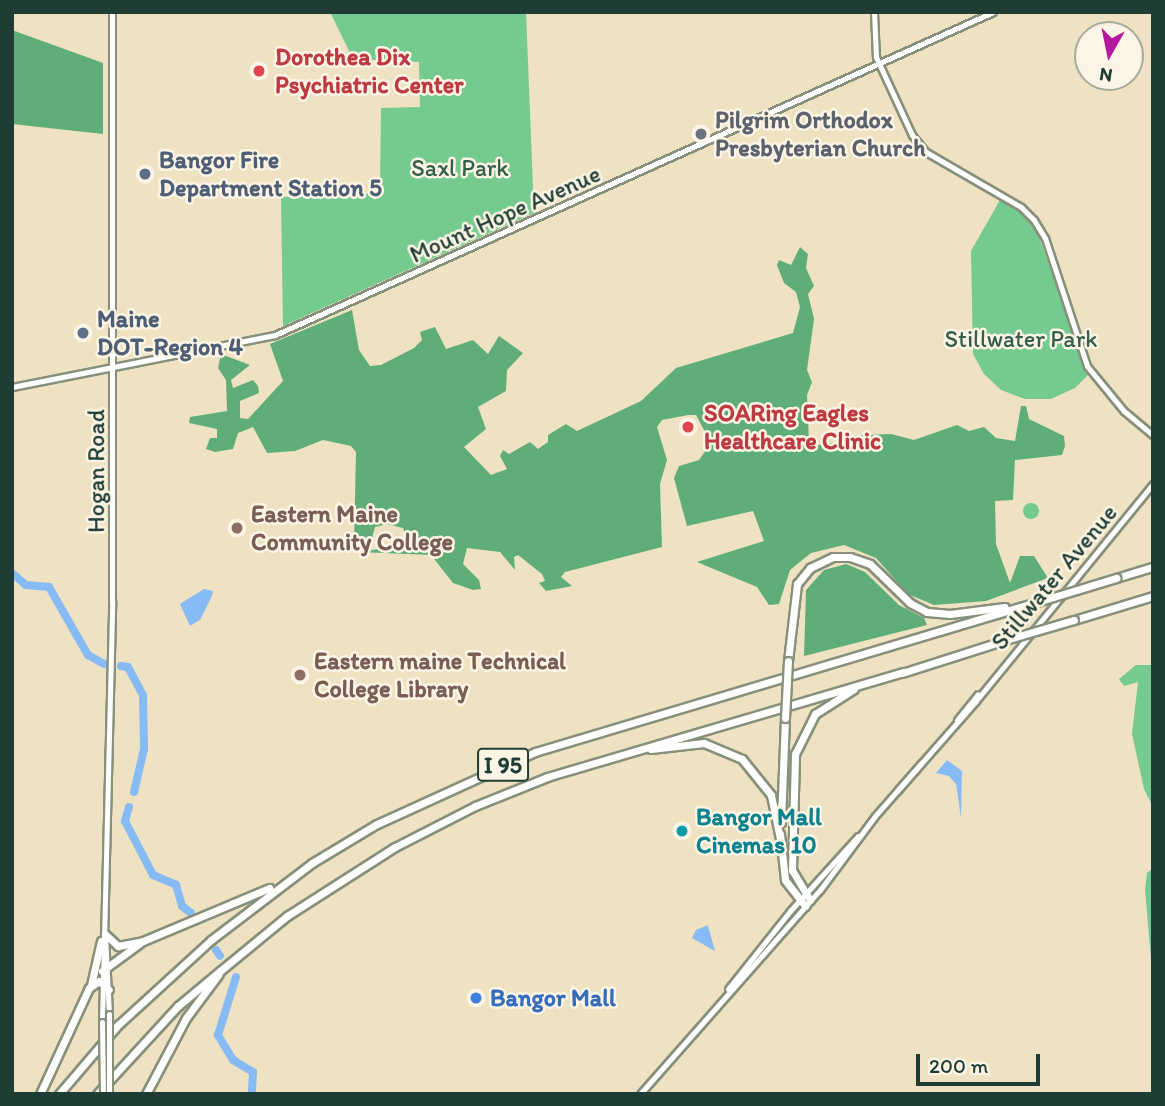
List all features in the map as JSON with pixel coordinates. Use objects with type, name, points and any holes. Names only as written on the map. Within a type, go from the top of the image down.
[{"type":"highway","points":[[780,839],[788,661],[797,584],[810,568],[833,557],[850,557],[870,564],[904,598],[928,612],[950,614],[1037,602]]},
{"type":"highway","name":"I 95","points":[[59,1094],[118,1025],[211,940],[312,863],[388,818],[535,752],[1153,568]]},
{"type":"highway","name":"I 95","points":[[97,1094],[178,1006],[298,908],[394,847],[475,806],[569,770],[1153,596]]},
{"type":"highway","points":[[804,900],[792,870],[790,811],[797,743],[809,721],[831,700],[904,672]]},
{"type":"highway","points":[[569,770],[665,746],[713,745],[742,759],[761,779],[774,805],[785,880],[804,900]]},
{"type":"highway","points":[[40,1094],[89,988],[103,935],[118,946],[143,941],[257,896],[312,863]]},
{"type":"highway","points":[[102,971],[143,941]]},
{"type":"highway","points":[[146,1094],[186,1018],[220,971]]},
{"type":"highway","points":[[89,988],[102,982],[109,990]]},
{"type":"main road","name":"Hogan Road","points":[[103,1094],[102,971],[114,370],[112,12]]},
{"type":"main road","points":[[874,12],[879,64],[907,126],[926,152],[1021,207],[1034,220],[1045,238],[1087,366],[1124,411],[1153,435]]},
{"type":"main road","name":"Mount Hope Avenue","points":[[12,387],[114,370],[275,335],[993,12]]},
{"type":"main road","name":"Stillwater Avenue","points":[[640,1094],[981,692],[1153,484]]},
{"type":"main road","name":"Hogan Road","points":[[103,935],[109,964],[109,1094]]},
{"type":"green space","name":"Saxl Park","points":[[330,12],[526,12],[534,213],[283,326],[281,197],[380,193],[381,108],[420,107],[419,62],[353,59]]},
{"type":"green space","points":[[12,30],[103,63],[103,134],[12,124]]},
{"type":"green space","name":"Stillwater Park","points":[[1000,200],[1022,213],[1037,231],[1088,375],[1075,388],[1051,399],[1025,399],[1001,390],[984,374],[973,354],[971,251]]},
{"type":"green space","points":[[800,247],[808,254],[806,268],[814,286],[808,294],[814,319],[807,370],[812,382],[807,395],[809,441],[813,446],[837,442],[842,436],[891,434],[914,440],[957,425],[969,431],[984,427],[996,438],[1015,441],[1021,406],[1026,406],[1029,419],[1064,436],[1065,446],[1062,455],[1015,460],[1013,500],[995,501],[996,544],[1010,583],[1020,556],[1034,556],[1048,578],[986,601],[934,605],[908,594],[876,558],[844,545],[811,553],[790,570],[779,604],[769,605],[757,587],[697,562],[764,541],[753,511],[687,526],[674,478],[679,466],[699,460],[711,443],[696,415],[688,415],[662,420],[657,427],[667,460],[660,484],[662,547],[565,572],[561,577],[572,586],[546,591],[539,583],[545,581],[542,574],[518,555],[514,557],[515,570],[500,552],[467,548],[463,564],[479,580],[481,589],[473,590],[453,583],[431,555],[360,552],[397,546],[406,536],[403,528],[387,524],[375,527],[371,542],[354,543],[356,452],[351,446],[323,440],[295,451],[267,453],[253,427],[238,433],[233,449],[215,452],[206,449],[210,438],[217,438],[217,429],[189,423],[190,417],[227,411],[226,380],[218,368],[221,354],[250,365],[231,380],[233,388],[253,380],[258,386],[259,393],[240,401],[240,418],[248,419],[283,381],[270,344],[352,310],[359,350],[370,366],[381,365],[414,348],[422,340],[420,332],[435,327],[446,349],[473,340],[488,354],[499,336],[523,353],[507,370],[506,391],[478,407],[486,429],[464,447],[491,475],[507,469],[500,456],[503,450],[509,454],[530,442],[538,449],[548,442],[548,435],[566,424],[577,431],[641,401],[676,368],[793,333],[800,307],[796,292],[784,283],[777,265],[779,260],[791,265]]},
{"type":"green space","points":[[1031,503],[1037,505],[1037,517],[1031,519],[1025,517],[1023,511],[1025,505]]},
{"type":"green space","points":[[846,564],[865,572],[899,605],[924,618],[927,625],[804,656],[806,590],[824,570]]},
{"type":"green space","points":[[1136,665],[1153,665],[1153,807],[1144,789],[1132,734],[1138,682],[1124,686],[1119,679]]},
{"type":"green space","points":[[1153,868],[1153,983],[1145,889],[1147,873]]},
{"type":"water","points":[[204,589],[213,591],[211,598],[200,620],[190,626],[180,604]]},
{"type":"water","points":[[947,760],[962,771],[961,818],[956,784],[949,776],[936,773]]},
{"type":"water","points":[[708,925],[715,951],[692,938],[696,930]]},
{"type":"waterway","points":[[12,573],[26,585],[49,587],[88,655],[104,664]]},
{"type":"waterway","points":[[121,666],[128,667],[143,695],[144,749],[134,792]]},
{"type":"waterway","points":[[129,807],[125,821],[153,875],[176,885],[182,906],[191,913]]},
{"type":"waterway","points":[[216,950],[220,956]]},
{"type":"waterway","points":[[236,977],[218,1035],[233,1060],[253,1072],[252,1094]]},
{"type":"place","name":"Dorothea Dix Psychiatric Center","points":[[259,71]]},
{"type":"place","name":"Pilgrim Orthodox Presbyterian Church","points":[[701,134]]},
{"type":"place","name":"Bangor Fire Department Station 5","points":[[145,174]]},
{"type":"place","name":"Maine DOT-Region 4","points":[[83,333]]},
{"type":"place","name":"SOARing Eagles Healthcare Clinic","points":[[688,427]]},
{"type":"place","name":"Eastern Maine Community College","points":[[237,528]]},
{"type":"place","name":"Eastern maine Technical College Library","points":[[300,675]]},
{"type":"place","name":"Bangor Mall Cinemas 10","points":[[682,831]]},
{"type":"place","name":"Bangor Mall","points":[[476,998]]}]
